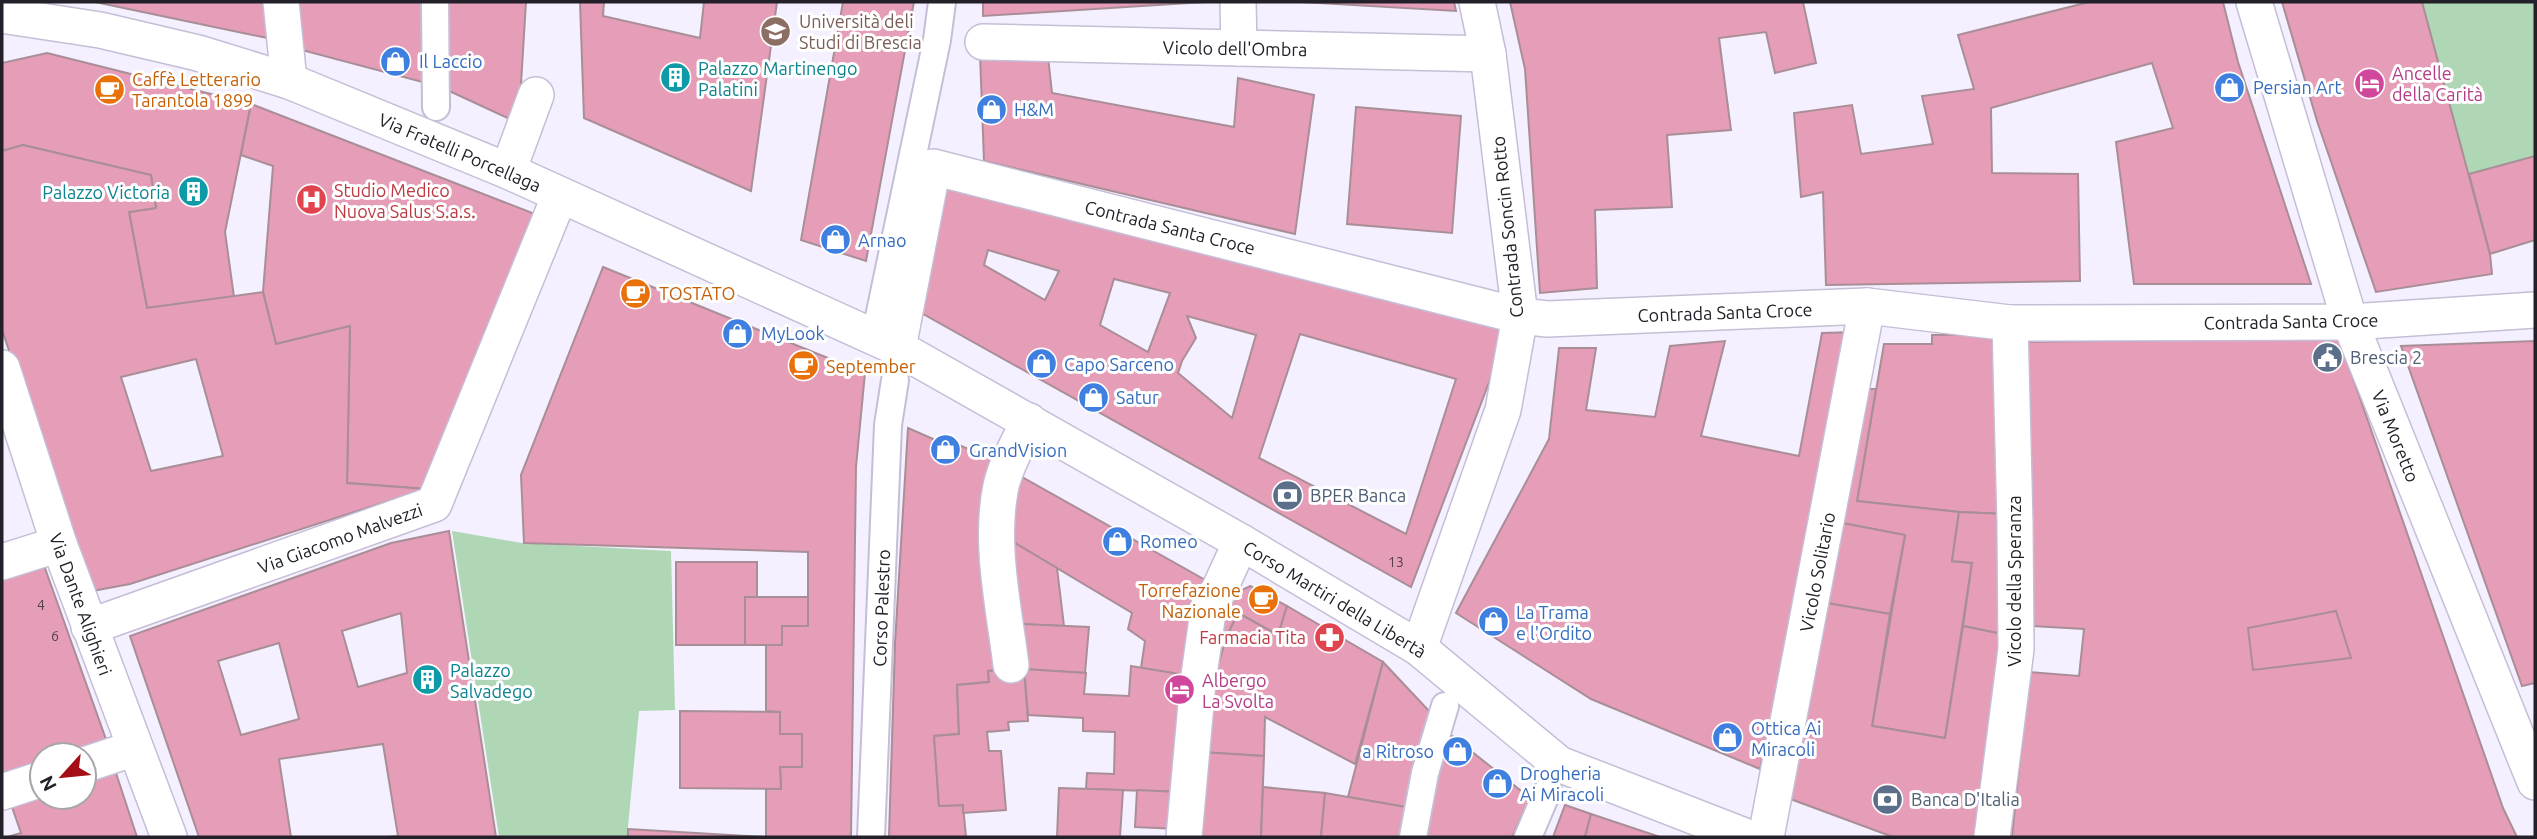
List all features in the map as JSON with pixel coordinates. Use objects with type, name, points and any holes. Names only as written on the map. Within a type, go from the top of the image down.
[{"type":"street","points":[[281,2],[289,81]]},
{"type":"street","points":[[435,2],[436,107]]},
{"type":"street","points":[[879,317],[937,40],[942,2]]},
{"type":"street","points":[[1238,2],[1239,48]]},
{"type":"street","name":"Contrada Soncin Rotto","points":[[1419,648],[1503,410],[1520,316],[1488,54],[1477,2]]},
{"type":"street","name":"Via Moretto","points":[[2254,2],[2350,322],[2535,782]]},
{"type":"street","name":"Via Fratelli Porcellaga","points":[[2,15],[100,30],[198,53],[289,81],[560,195],[897,364]]},
{"type":"street","name":"Vicolo dell'Ombra","points":[[983,42],[1488,54]]},
{"type":"street","points":[[508,171],[536,95]]},
{"type":"street","name":"Contrada Santa Croce","points":[[933,167],[1520,316],[1547,319],[1867,306],[2010,323],[2350,322],[2535,310]]},
{"type":"street","name":"Corso Palestro","points":[[871,837],[888,425],[933,167]]},
{"type":"street","name":"Via Giacomo Malvezzi","points":[[89,627],[434,505],[560,195]]},
{"type":"street","name":"Vicolo Solitario","points":[[1766,837],[1867,306]]},
{"type":"street","name":"Vicolo della Speranza","points":[[1992,837],[2016,649],[2010,323]]},
{"type":"street","name":"Corso Martiri della Libertà","points":[[897,364],[1029,421],[1419,648],[1559,764],[1746,837]]},
{"type":"street","name":"Via Dante Alighieri","points":[[2,368],[59,544],[169,837]]},
{"type":"street","points":[[1011,665],[997,546],[998,518],[1001,485],[1029,421]]},
{"type":"street","points":[[1184,837],[1198,682],[1209,605],[1219,590],[1241,542]]},
{"type":"street","points":[[2,562],[59,544]]},
{"type":"street","points":[[1413,837],[1425,772],[1446,706]]},
{"type":"street","points":[[98,760],[135,748]]},
{"type":"street","points":[[2,792],[28,784]]},
{"type":"street","points":[[1528,837],[1548,790]]},
{"type":"green space","points":[[2422,2],[2535,2],[2535,156],[2469,174]]},
{"type":"green space","points":[[452,531],[522,543],[671,551],[675,710],[639,711],[627,837],[499,837]]},
{"type":"building","points":[[95,2],[274,2],[277,40],[219,28]]},
{"type":"building","points":[[294,2],[422,2],[426,83],[298,49]]},
{"type":"building","points":[[446,2],[526,2],[520,100],[512,120],[445,89]]},
{"type":"building","name":"Palazzo Martinengo Palatini","points":[[580,2],[604,2],[603,16],[700,38],[704,2],[777,2],[751,191],[584,118]]},
{"type":"building","points":[[843,2],[914,2],[866,261],[801,240]]},
{"type":"building","points":[[983,2],[1205,2],[983,16]]},
{"type":"building","points":[[1301,2],[1454,2],[1456,11]]},
{"type":"building","points":[[1510,2],[1803,2],[1816,63],[1775,73],[1766,32],[1719,38],[1731,130],[1667,135],[1672,207],[1595,210],[1597,288],[1540,293],[1525,69]]},
{"type":"building","points":[[2089,2],[2223,2],[2238,62],[2311,284],[2134,284],[2116,142],[2173,128],[2152,63],[1991,108],[1992,173],[2078,174],[2080,281],[1826,285],[1823,192],[1801,197],[1794,113],[1852,105],[1861,154],[1933,144],[1922,96],[1974,89],[1958,35]]},
{"type":"building","points":[[2282,2],[2422,2],[2490,254],[2492,274],[2376,292],[2317,121]]},
{"type":"building","name":"Palazzo Victoria","points":[[47,53],[251,104],[225,232],[234,297],[147,308],[129,212],[156,208],[151,175],[23,145],[2,151],[2,63]]},
{"type":"building","points":[[980,54],[1048,57],[1052,93],[1234,127],[1238,78],[1314,95],[1295,234],[984,161]]},
{"type":"building","points":[[251,104],[535,214],[426,489],[347,483],[350,326],[276,344],[263,292],[273,166],[241,155]]},
{"type":"building","points":[[1356,107],[1461,116],[1452,233],[1347,224]]},
{"type":"building","points":[[23,145],[151,175],[156,208],[129,212],[147,308],[263,292],[276,344],[350,326],[347,483],[426,489],[130,584],[92,591],[2,330],[2,151]],"holes":[[[196,359],[223,456],[151,471],[121,377]]]},
{"type":"building","points":[[2535,156],[2535,240],[2490,254],[2469,174]]},
{"type":"building","points":[[942,184],[1509,330],[1411,587],[916,310]],"holes":[[[988,250],[1059,271],[1045,300],[984,265]],[[1114,279],[1170,293],[1148,352],[1100,325]],[[1187,316],[1256,335],[1232,418],[1178,373],[1196,338]],[[1300,334],[1456,379],[1406,534],[1259,458]]]},
{"type":"building","points":[[603,267],[865,373],[856,467],[851,837],[766,837],[766,788],[781,789],[780,767],[802,767],[802,734],[780,734],[780,712],[766,711],[766,645],[782,645],[782,626],[808,626],[808,552],[524,543],[521,475]]},
{"type":"building","points":[[1855,332],[1760,769],[1591,699],[1456,613],[1549,439],[1559,348],[1596,348],[1586,410],[1655,417],[1670,346],[1725,341],[1701,436],[1799,456],[1822,333]]},
{"type":"building","points":[[1992,334],[2007,514],[1959,512],[1857,501],[1884,344],[1932,344],[1932,335]]},
{"type":"building","points":[[2339,338],[2503,808],[2517,837],[2012,837],[2029,672],[2079,676],[2084,629],[2031,626],[2020,342]]},
{"type":"building","points":[[2535,341],[2535,683],[2522,686],[2401,346]]},
{"type":"building","points":[[1865,389],[1876,389],[1857,501],[1959,512],[1952,561],[1972,563],[1945,738],[1872,726],[1905,535],[1842,523]]},
{"type":"building","points":[[908,428],[958,450],[952,442],[997,461],[1002,670],[988,671],[989,682],[957,685],[959,734],[934,736],[939,806],[963,805],[966,837],[889,837],[895,643]]},
{"type":"building","points":[[1015,473],[1207,581],[1191,676],[1141,668],[1145,641],[1128,629],[1132,613],[1000,534]]},
{"type":"building","points":[[1959,512],[2007,514],[2002,634],[1963,626],[1972,563],[1952,561]]},
{"type":"building","points":[[1842,523],[1905,535],[1890,614],[1827,603]]},
{"type":"building","name":"Palazzo Salvadego","points":[[449,531],[496,837],[388,837],[398,836],[383,744],[279,759],[291,837],[199,837],[130,636],[391,543]],"holes":[[[401,613],[407,673],[358,687],[342,631]],[[279,643],[299,719],[241,735],[218,661]]]},
{"type":"building","points":[[1000,534],[1057,568],[1064,626],[1021,624]]},
{"type":"building","points":[[41,557],[108,745],[98,749],[98,741],[28,741],[28,774],[2,784],[2,570]]},
{"type":"building","points":[[676,562],[757,562],[757,597],[745,597],[745,645],[676,645]]},
{"type":"building","points":[[1250,586],[1287,606],[1278,635],[1238,613],[1226,638],[1214,634],[1217,602]]},
{"type":"building","points":[[745,597],[808,597],[808,626],[782,626],[782,645],[745,645]]},
{"type":"building","points":[[1827,603],[1890,614],[1872,726],[1945,738],[1963,626],[2002,634],[1977,837],[1893,837],[1785,797]]},
{"type":"building","points":[[1287,606],[1383,662],[1355,764],[1265,717],[1264,756],[1200,752],[1213,684],[1226,638],[1238,613],[1278,635]]},
{"type":"building","points":[[2336,611],[2351,658],[2253,670],[2248,628]]},
{"type":"building","points":[[1021,624],[1089,627],[1085,673],[1024,669]]},
{"type":"building","points":[[1383,662],[1431,713],[1406,807],[1348,797]]},
{"type":"building","points":[[1131,666],[1191,676],[1179,792],[1086,789],[1087,773],[1114,774],[1115,732],[1083,731],[1083,718],[1028,715],[1024,669],[1086,673],[1084,694],[1129,696]]},
{"type":"building","points":[[1024,669],[1028,721],[1008,722],[1009,730],[987,732],[989,751],[1001,751],[1006,810],[963,813],[963,805],[939,806],[934,736],[959,734],[957,685],[989,682],[988,671]]},
{"type":"building","points":[[680,711],[780,712],[780,734],[802,734],[802,767],[780,767],[781,789],[680,788]]},
{"type":"building","points":[[1446,731],[1530,798],[1512,837],[1422,837]]},
{"type":"building","points":[[1200,752],[1264,756],[1261,837],[1191,837]]},
{"type":"building","points":[[115,770],[137,837],[7,837],[21,833],[11,804],[28,800],[28,811],[98,811],[98,775]]},
{"type":"building","points":[[1263,787],[1325,793],[1321,837],[1261,837]]},
{"type":"building","points":[[1059,788],[1123,790],[1120,837],[1057,837]]},
{"type":"building","points":[[1137,790],[1179,792],[1178,829],[1135,827]]},
{"type":"building","points":[[1325,793],[1406,807],[1403,837],[1321,837]]},
{"type":"building","points":[[1565,805],[1591,814],[1585,837],[1553,837]]},
{"type":"building","points":[[1591,814],[1660,837],[1585,837]]},
{"type":"building","points":[[628,829],[764,837],[628,837]]},
{"type":"place","name":"Università deli Studi di Brescia","points":[[776,31]]},
{"type":"place","name":"Il Laccio","points":[[396,61]]},
{"type":"place","name":"Palazzo Martinengo Palatini","points":[[675,78]]},
{"type":"place","name":"Ancelle della Carità","points":[[2369,83]]},
{"type":"place","name":"Persian Art","points":[[2230,87]]},
{"type":"place","name":"Caffè Letterario Tarantola 1899","points":[[109,89]]},
{"type":"place","name":"H&M","points":[[991,109]]},
{"type":"place","name":"Palazzo Victoria","points":[[193,192]]},
{"type":"place","name":"Studio Medico Nuova Salus S.a.s.","points":[[311,200]]},
{"type":"place","name":"Arnao","points":[[835,240]]},
{"type":"place","name":"TOSTATO","points":[[636,293]]},
{"type":"place","name":"MyLook","points":[[738,333]]},
{"type":"place","name":"Brescia 2","points":[[2327,357]]},
{"type":"place","name":"Capo Sarceno","points":[[1041,364]]},
{"type":"place","name":"September","points":[[803,366]]},
{"type":"place","name":"Satur","points":[[1093,397]]},
{"type":"place","name":"GrandVision","points":[[946,450]]},
{"type":"place","name":"BPER Banca","points":[[1287,495]]},
{"type":"place","name":"Romeo","points":[[1117,541]]},
{"type":"place","name":"Torrefazione Nazionale","points":[[1264,600]]},
{"type":"place","name":"La Trama e l'Ordito","points":[[1493,622]]},
{"type":"place","name":"Farmacia Tita","points":[[1329,637]]},
{"type":"place","name":"Palazzo Salvadego","points":[[427,680]]},
{"type":"place","name":"Albergo La Svolta","points":[[1179,690]]},
{"type":"place","name":"Ottica Ai Miracoli","points":[[1728,738]]},
{"type":"place","name":"a Ritroso","points":[[1457,751]]},
{"type":"place","name":"Drogheria Ai Miracoli","points":[[1497,783]]},
{"type":"place","name":"Banca D'Italia","points":[[1888,799]]}]
